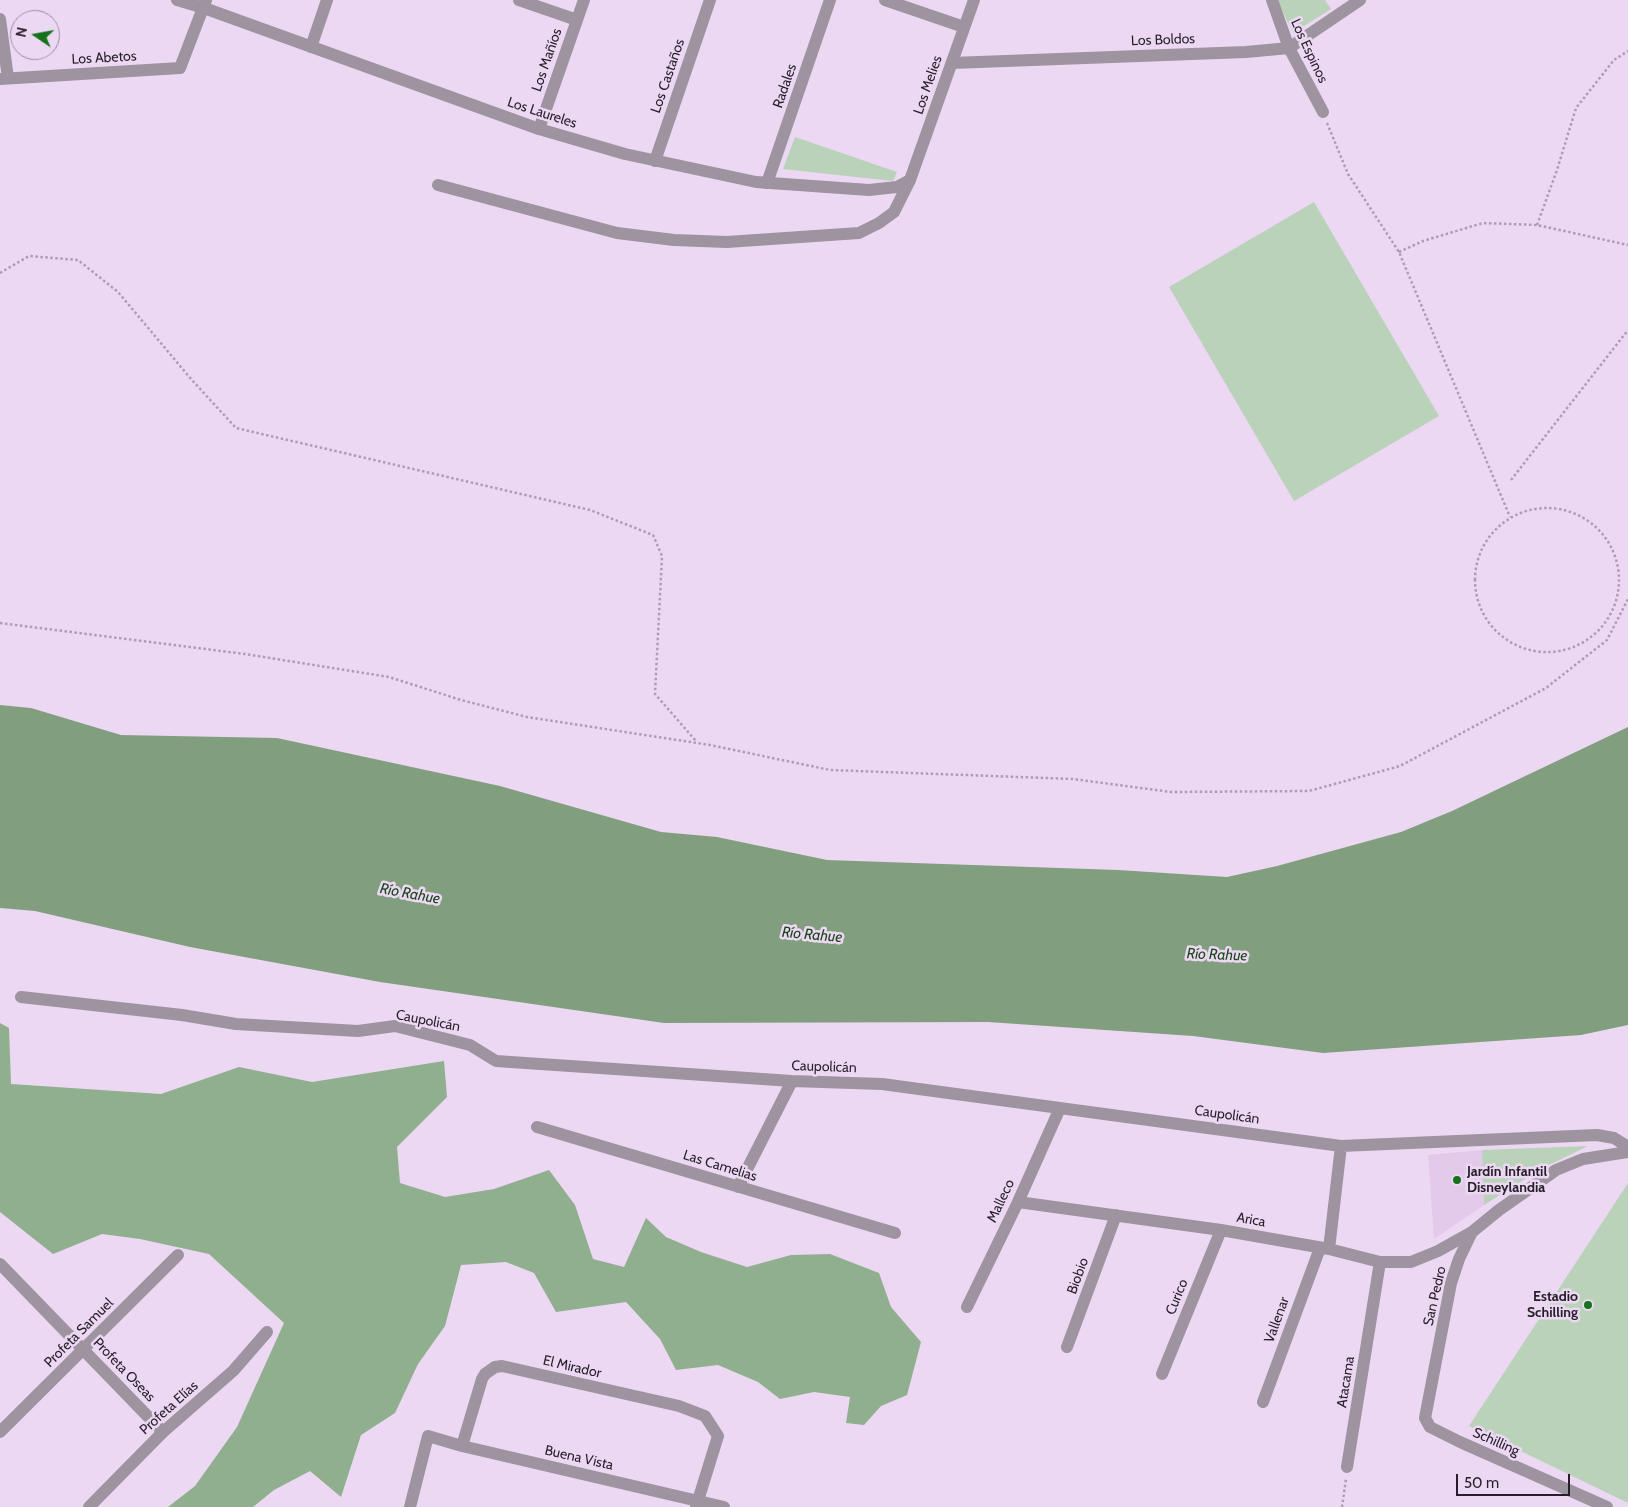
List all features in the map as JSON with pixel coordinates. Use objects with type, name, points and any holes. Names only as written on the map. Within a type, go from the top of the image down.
[{"type":"street","name":"Los Laureles","points":[[177,0],[205,4],[311,47],[539,129],[625,154],[756,182],[869,190],[897,187],[910,180]]},
{"type":"street","points":[[311,47],[327,0]]},
{"type":"street","points":[[519,0],[577,20]]},
{"type":"street","name":"Los Mañíos","points":[[539,129],[584,0]]},
{"type":"street","name":"Los Castaños","points":[[655,161],[710,0]]},
{"type":"street","name":"Radales","points":[[767,183],[830,0]]},
{"type":"street","points":[[885,0],[964,27]]},
{"type":"street","name":"Los Melies","points":[[438,185],[616,233],[674,240],[727,242],[858,233],[879,223],[894,212],[910,180],[974,0]]},
{"type":"street","name":"Los Espinos","points":[[1272,0],[1289,48],[1323,112]]},
{"type":"street","name":"Los Boldos","points":[[952,63],[1246,52],[1289,48],[1360,0]]},
{"type":"street","name":"Los Abetos","points":[[4,79],[180,68],[205,4]]},
{"type":"street","points":[[0,19],[4,79]]},
{"type":"street","name":"Caupolicán","points":[[21,997],[182,1015],[236,1024],[358,1031],[395,1026],[470,1045],[496,1061],[792,1081],[882,1084],[1341,1146],[1597,1135],[1614,1138],[1628,1147]]},
{"type":"street","points":[[738,1187],[792,1081]]},
{"type":"street","name":"Malleco","points":[[968,1307],[1060,1108]]},
{"type":"street","name":"Las Camelias","points":[[537,1127],[895,1233]]},
{"type":"street","name":"Vallenar","points":[[1263,1402],[1324,1249],[1341,1146]]},
{"type":"street","name":"San Pedro","points":[[1430,1427],[1425,1418],[1451,1283],[1459,1259],[1472,1232],[1499,1210],[1556,1170],[1583,1159],[1628,1152]]},
{"type":"street","name":"Arica","points":[[1018,1202],[1220,1230],[1324,1249],[1380,1262],[1411,1262],[1438,1251],[1472,1232]]},
{"type":"street","name":"Biobio","points":[[1067,1347],[1116,1216]]},
{"type":"street","name":"Curico","points":[[1162,1374],[1220,1230]]},
{"type":"street","name":"Profeta Samuel","points":[[0,1432],[178,1255]]},
{"type":"street","name":"Atacama","points":[[1347,1467],[1380,1262]]},
{"type":"street","name":"Profeta Oseas","points":[[0,1264],[163,1432]]},
{"type":"street","name":"Profeta Elías","points":[[89,1507],[163,1432],[233,1371],[267,1332]]},
{"type":"street","name":"El Mirador","points":[[462,1446],[482,1379],[490,1370],[502,1366],[679,1406],[705,1416],[718,1436],[697,1504]]},
{"type":"street","name":"Schilling","points":[[1430,1427],[1607,1507]]},
{"type":"street","name":"Buena Vista","points":[[410,1507],[428,1436],[697,1504],[724,1507]]},
{"type":"path","points":[[1537,225],[1557,170],[1576,108],[1614,60],[1628,51]]},
{"type":"path","points":[[1323,112],[1348,174],[1399,252],[1510,517]]},
{"type":"path","points":[[1399,252],[1423,241],[1483,223],[1537,225],[1628,245]]},
{"type":"path","points":[[0,273],[29,256],[78,260],[118,292],[191,379],[236,428],[590,510],[652,535],[662,556],[655,694],[697,743]]},
{"type":"path","points":[[1511,480],[1628,330]]},
{"type":"path","points":[[1544,508],[1569,511],[1592,523],[1611,547],[1619,576],[1617,599],[1606,622],[1587,641],[1559,652],[1532,652],[1519,648],[1498,634],[1478,606],[1474,572],[1479,553],[1493,532],[1510,517],[1544,508]]},
{"type":"path","points":[[0,623],[245,654],[389,678],[461,700],[527,717],[697,743],[830,770],[1073,779],[1171,792],[1309,791],[1400,766],[1546,688],[1607,640],[1628,599]]},
{"type":"path","points":[[1342,1507],[1347,1467]]},
{"type":"shaded area","points":[[1277,0],[1325,0],[1331,9],[1293,33]]},
{"type":"shaded area","points":[[795,137],[897,172],[893,181],[783,169]]},
{"type":"shaded area","points":[[1314,202],[1439,416],[1294,501],[1169,287]]},
{"type":"shaded area","points":[[0,1023],[9,1028],[11,1084],[161,1094],[239,1067],[312,1082],[444,1061],[447,1097],[397,1147],[400,1183],[445,1197],[494,1189],[549,1170],[575,1205],[593,1259],[624,1267],[646,1218],[666,1237],[701,1252],[747,1267],[791,1255],[830,1254],[879,1273],[891,1307],[921,1342],[907,1395],[881,1406],[864,1425],[846,1423],[850,1397],[814,1392],[780,1399],[758,1382],[718,1365],[676,1370],[660,1339],[626,1302],[556,1312],[534,1273],[506,1262],[461,1265],[445,1326],[418,1364],[395,1413],[361,1435],[341,1497],[310,1471],[274,1490],[253,1507],[168,1507],[195,1486],[237,1427],[284,1323],[209,1254],[140,1239],[102,1234],[53,1254],[0,1212]]},
{"type":"shaded area","points":[[1588,1146],[1543,1168],[1484,1205],[1482,1150]]},
{"type":"shaded area","name":"Jardín Infantil Disneylandia","points":[[1482,1150],[1484,1205],[1434,1239],[1428,1155]]},
{"type":"shaded area","name":"Estadio Schilling","points":[[1628,1183],[1628,1503],[1469,1426]]},
{"type":"water","name":"Río Rahue","points":[[0,705],[31,708],[121,735],[277,738],[500,786],[661,832],[717,837],[827,860],[1118,870],[1227,877],[1277,866],[1401,832],[1452,811],[1628,727],[1628,1025],[1581,1035],[1323,1053],[1193,1036],[988,1022],[664,1023],[380,982],[190,947],[35,911],[0,908]]},
{"type":"place","name":"Jardín Infantil Disneylandia","points":[[1457,1180]]},
{"type":"place","name":"Estadio Schilling","points":[[1588,1305]]}]
